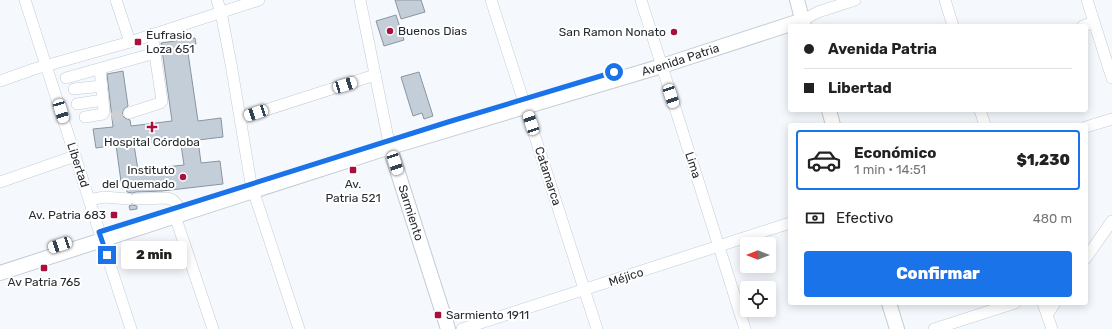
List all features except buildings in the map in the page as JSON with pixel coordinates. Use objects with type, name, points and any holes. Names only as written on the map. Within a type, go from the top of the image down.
[{"type":"main road","name":"Avenida Patria","points":[[0,273],[100,236],[252,187],[660,62],[796,13]]},
{"type":"main road","name":"Sarmiento","points":[[390,144],[448,329]]},
{"type":"main road","name":"Avenida Patria","points":[[0,264],[100,236]]},
{"type":"main road","points":[[890,305],[897,329]]},
{"type":"street","name":"Libertad","points":[[25,0],[131,329]]},
{"type":"street","points":[[116,0],[130,42]]},
{"type":"street","points":[[216,0],[221,12],[241,118],[252,187],[299,329]]},
{"type":"street","points":[[0,80],[130,42],[260,0]]},
{"type":"street","name":"Sarmiento","points":[[360,0],[390,144]]},
{"type":"street","name":"Catamarca","points":[[491,0],[597,329]]},
{"type":"street","name":"Lima","points":[[641,0],[745,329]]},
{"type":"street","name":"Avenida Patria","points":[[796,13],[818,12],[855,0]]},
{"type":"street","points":[[945,0],[952,24]]},
{"type":"street","points":[[1087,0],[1112,78]]},
{"type":"street","points":[[1088,24],[1094,22]]},
{"type":"street","points":[[129,113],[162,101],[152,34]]},
{"type":"street","points":[[66,78],[155,53]]},
{"type":"street","points":[[86,117],[107,116],[104,112],[100,69]]},
{"type":"street","points":[[241,118],[375,75]]},
{"type":"street","points":[[74,89],[102,86]]},
{"type":"street","points":[[78,104],[103,100]]},
{"type":"street","points":[[981,112],[984,123]]},
{"type":"street","points":[[1088,126],[1112,119]]},
{"type":"street","points":[[0,182],[75,156]]},
{"type":"street","points":[[89,200],[104,197],[132,199],[167,198],[173,200],[213,329]]},
{"type":"street","points":[[1088,255],[1112,221]]},
{"type":"street","name":"Méjico","points":[[462,329],[788,224]]},
{"type":"street","points":[[1100,239],[1112,238]]},
{"type":"street","points":[[934,329],[1009,305]]},
{"type":"street","points":[[1044,305],[1052,329]]},
{"type":"street","points":[[1047,315],[1054,305]]},
{"type":"tunnel","points":[[112,118],[129,113]]},
{"type":"place","name":"Buenos Dias","points":[[390,31]]},
{"type":"place","name":"San Ramon Nonato","points":[[674,32]]},
{"type":"place","name":"Eufrasio Loza 651","points":[[138,42]]},
{"type":"place","name":"Hospital Córdoba","points":[[152,127]]},
{"type":"place","name":"Av. Patria 521","points":[[353,170]]},
{"type":"place","name":"Instituto del Quemado","points":[[183,177]]},
{"type":"place","name":"Av. Patria 683","points":[[114,215]]},
{"type":"place","name":"Av Patria 765","points":[[44,268]]},
{"type":"place","name":"Sarmiento 1911","points":[[438,315]]},
{"type":"route","points":[[107,255],[99,232],[448,122],[614,72]]}]
